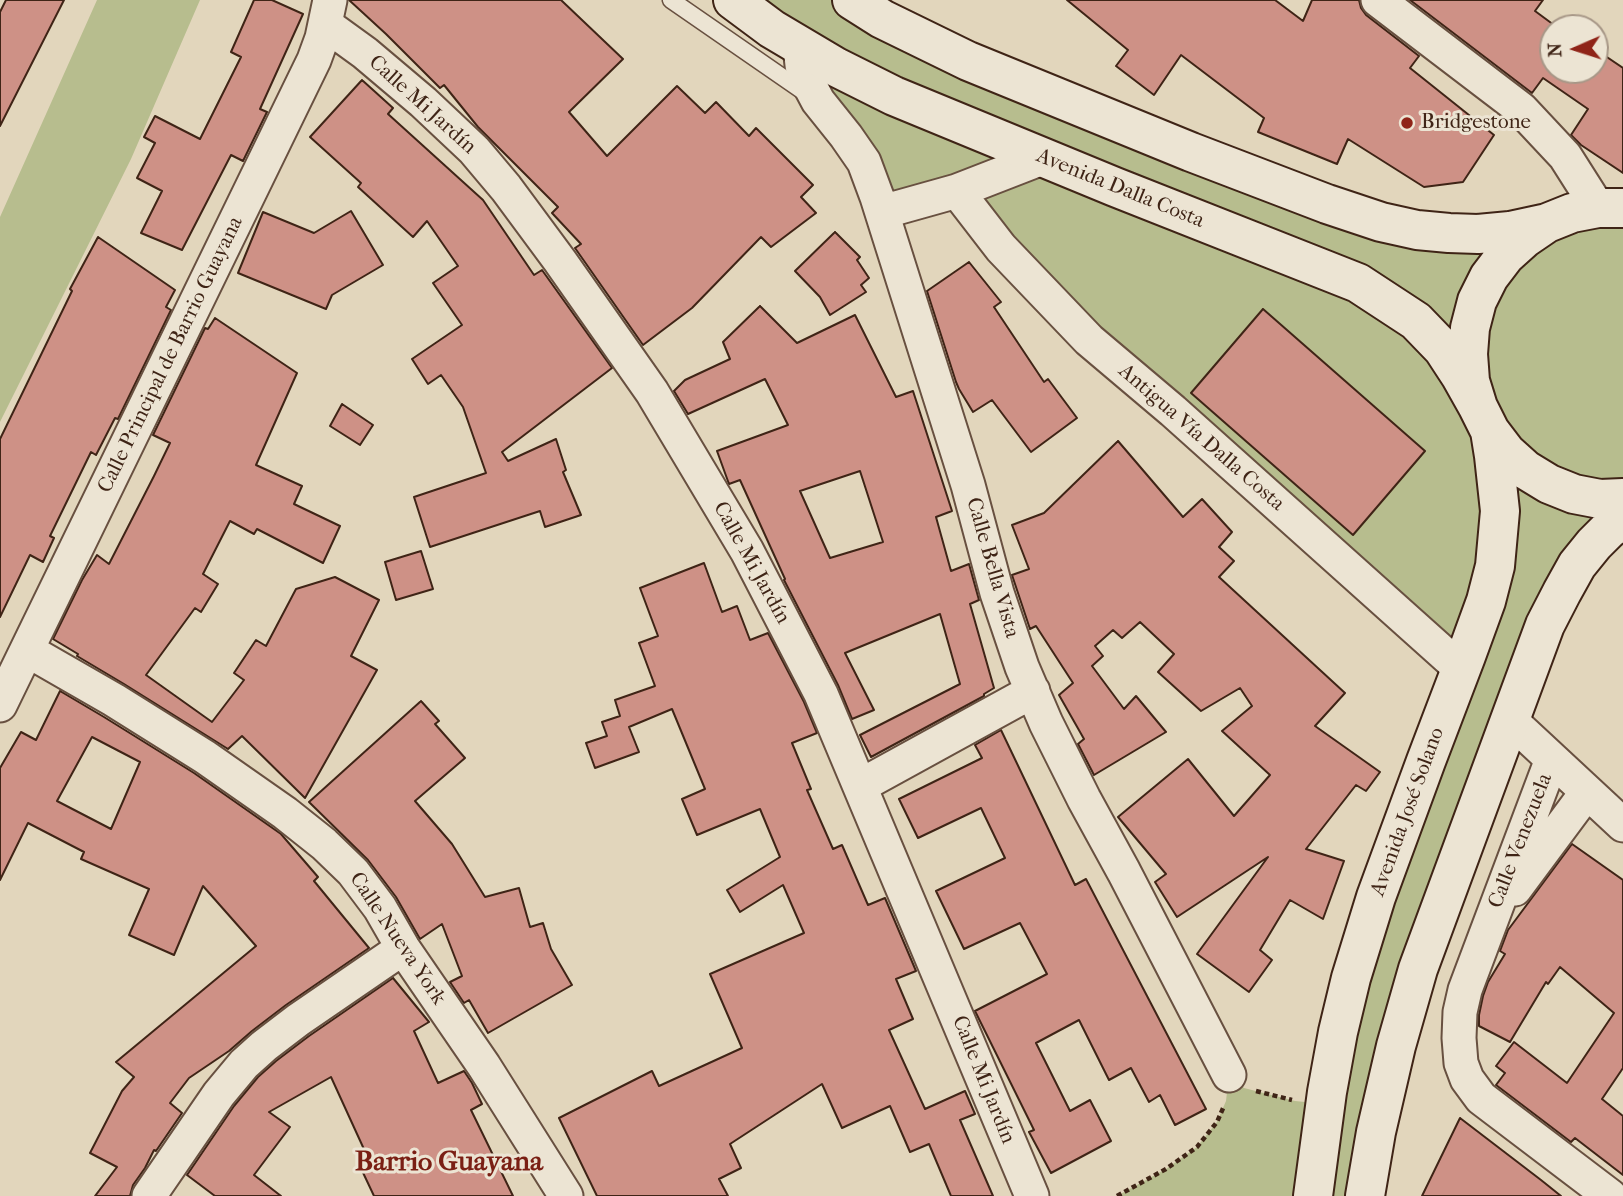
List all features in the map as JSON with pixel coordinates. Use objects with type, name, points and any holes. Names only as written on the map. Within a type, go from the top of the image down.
[{"type":"street","name":"Avenida Dalla Costa","points":[[733,0],[800,46],[894,96],[1042,158],[1358,283],[1416,321],[1443,349],[1484,419]]},
{"type":"street","points":[[852,0],[882,19],[968,61],[1179,147],[1326,204],[1381,222],[1417,230],[1478,234],[1510,231],[1548,223],[1572,213],[1611,208]]},
{"type":"street","points":[[1378,0],[1521,109],[1611,208]]},
{"type":"street","name":"Calle Principal de Barrio Guayana","points":[[0,705],[314,60],[327,12]]},
{"type":"street","name":"Calle Mi Jardín","points":[[327,12],[365,53],[424,102],[474,150],[506,188],[652,392],[747,551],[821,694],[1032,1196]]},
{"type":"street","name":"Calle Bella Vista","points":[[800,46],[802,65],[809,84],[818,101],[864,162],[882,212],[968,485],[997,593],[1022,667],[1084,799],[1229,1074]]},
{"type":"street","points":[[882,212],[957,191],[1042,158]]},
{"type":"street","name":"Antigua Vía Dalla Costa","points":[[957,191],[1001,248],[1089,340],[1173,411],[1461,669]]},
{"type":"street","name":"Avenida José Solano","points":[[1313,1196],[1325,1105],[1346,1000],[1376,897],[1486,601],[1495,566],[1500,511],[1498,482],[1484,419],[1470,381],[1470,328],[1477,301],[1489,277],[1505,256],[1525,238],[1548,223]]},
{"type":"street","points":[[1484,419],[1506,452],[1526,471],[1574,494],[1600,499],[1623,499]]},
{"type":"street","points":[[1365,1196],[1396,1045],[1418,969],[1509,719],[1545,625],[1577,565],[1609,529],[1623,520]]},
{"type":"street","name":"Calle Nueva York","points":[[26,650],[114,700],[205,757],[285,813],[324,844],[353,872],[380,908],[403,948],[484,1066],[566,1196]]},
{"type":"street","points":[[860,786],[1033,691]]},
{"type":"street","points":[[1509,719],[1623,825]]},
{"type":"street","name":"Calle Venezuela","points":[[1552,759],[1465,990],[1460,1012],[1461,1063],[1467,1079],[1481,1098],[1610,1196]]},
{"type":"street","name":"Calle Venezuela","points":[[1490,922],[1587,792]]},
{"type":"street","points":[[149,1196],[219,1094],[244,1064],[298,1020],[403,948]]},
{"type":"lane","points":[[671,0],[818,101]]},
{"type":"path","points":[[1229,1074],[1244,1088],[1295,1101],[1325,1105]]},
{"type":"path","points":[[1117,1196],[1166,1169],[1197,1147],[1217,1122],[1226,1101],[1229,1074]]},
{"type":"green space","points":[[97,0],[200,0],[131,159],[0,422],[0,217]]},
{"type":"green space","points":[[733,0],[852,0],[1381,222],[1623,208],[1623,520],[1545,625],[1365,1196],[1117,1196],[1166,1169],[1197,1147],[1217,1122],[1226,1101],[1229,1075],[1244,1088],[1295,1101],[1325,1104],[1461,669],[1173,411],[957,191],[882,212],[809,84]]},
{"type":"building","points":[[6,0],[64,0],[0,126],[0,12]]},
{"type":"building","points":[[254,0],[272,0],[303,14],[260,109],[267,112],[243,161],[231,155],[182,250],[141,233],[162,191],[137,178],[155,143],[144,137],[155,116],[200,139],[241,57],[231,52]]},
{"type":"building","points":[[349,0],[561,0],[623,59],[569,112],[607,156],[677,86],[705,113],[716,102],[749,136],[756,128],[813,185],[801,197],[816,213],[771,247],[761,237],[692,308],[643,345],[575,248],[581,244],[552,213],[558,207],[478,127],[444,85],[440,88]]},
{"type":"building","points":[[1067,0],[1275,0],[1303,21],[1312,0],[1359,0],[1366,15],[1419,56],[1410,68],[1494,135],[1463,182],[1424,187],[1348,139],[1337,164],[1258,132],[1264,118],[1181,55],[1154,95],[1116,66],[1128,50]]},
{"type":"building","points":[[1410,0],[1543,0],[1535,11],[1539,14],[1539,83],[1532,93]]},
{"type":"building","points":[[1609,58],[1623,68],[1623,173],[1581,145],[1571,135],[1588,109],[1552,84],[1609,84]]},
{"type":"building","points":[[362,80],[393,108],[388,114],[483,200],[534,275],[542,270],[612,368],[502,452],[508,461],[556,439],[566,470],[563,472],[581,515],[545,527],[540,511],[430,547],[414,497],[486,473],[463,407],[441,375],[428,384],[412,359],[462,325],[433,283],[458,266],[427,221],[413,237],[358,187],[361,183],[310,137]]},
{"type":"building","points":[[351,211],[383,265],[332,295],[326,309],[238,273],[263,212],[314,233]]},
{"type":"building","points":[[835,232],[860,257],[857,260],[869,278],[861,285],[866,292],[830,315],[820,297],[795,271]]},
{"type":"building","points":[[98,237],[175,290],[166,307],[171,310],[118,419],[115,418],[96,455],[91,452],[50,536],[54,538],[43,562],[30,555],[0,617],[0,439],[72,291],[70,289]]},
{"type":"building","points":[[969,262],[1001,302],[994,307],[1044,382],[1048,379],[1077,418],[1031,452],[992,400],[973,412],[956,382],[927,291]]},
{"type":"building","points":[[760,306],[797,343],[855,315],[896,397],[913,391],[952,511],[936,517],[951,571],[969,564],[979,600],[970,604],[994,688],[871,757],[860,735],[960,684],[940,614],[845,653],[874,710],[852,719],[838,685],[784,580],[740,480],[729,484],[717,451],[788,425],[765,379],[688,414],[674,391],[685,380],[730,359],[723,342]],"holes":[[[860,471],[883,542],[830,558],[800,491]]]},
{"type":"building","points":[[1263,309],[1425,451],[1353,535],[1191,393]]},
{"type":"building","points":[[215,318],[297,373],[256,465],[302,486],[294,504],[340,526],[323,563],[257,529],[254,534],[230,521],[203,574],[218,584],[201,612],[195,608],[146,675],[212,722],[244,680],[234,673],[256,640],[266,646],[296,589],[335,577],[379,600],[351,656],[377,670],[305,798],[242,736],[228,749],[53,639],[97,555],[109,564],[154,476],[170,443],[153,435],[205,328],[208,329]]},
{"type":"building","points":[[342,404],[373,425],[360,445],[330,426]]},
{"type":"building","points":[[1118,441],[1183,517],[1202,499],[1232,532],[1219,547],[1234,561],[1219,577],[1345,693],[1315,726],[1380,772],[1366,791],[1356,785],[1306,849],[1344,861],[1323,919],[1290,900],[1260,950],[1272,960],[1249,992],[1197,954],[1268,857],[1177,917],[1155,882],[1166,874],[1118,817],[1188,759],[1234,816],[1270,775],[1222,731],[1252,706],[1240,688],[1201,711],[1158,672],[1174,654],[1140,622],[1122,638],[1113,630],[1095,646],[1103,656],[1092,666],[1124,709],[1136,696],[1166,732],[1094,775],[1078,744],[1084,739],[1059,695],[1073,683],[1036,626],[1030,629],[1012,575],[1029,569],[1012,525],[1044,513]]},
{"type":"building","points":[[421,551],[433,589],[396,600],[385,562]]},
{"type":"building","points":[[704,563],[722,612],[737,606],[750,640],[768,633],[804,702],[817,733],[792,743],[811,789],[807,790],[833,849],[842,845],[868,905],[885,898],[916,971],[896,979],[913,1019],[889,1030],[925,1109],[965,1091],[975,1114],[960,1120],[993,1196],[951,1196],[929,1144],[910,1152],[890,1106],[842,1128],[822,1084],[730,1144],[741,1168],[719,1179],[728,1196],[597,1196],[559,1118],[652,1071],[659,1086],[742,1048],[710,974],[804,933],[783,885],[740,912],[727,890],[780,857],[760,809],[697,835],[682,799],[705,789],[672,709],[629,727],[639,752],[595,768],[586,743],[607,736],[602,722],[620,716],[615,700],[655,686],[639,643],[658,636],[640,588]]},
{"type":"building","points":[[60,691],[194,773],[281,834],[318,877],[314,881],[369,948],[286,1005],[229,1051],[189,1078],[170,1103],[182,1113],[156,1151],[154,1150],[133,1185],[130,1196],[95,1196],[117,1167],[90,1153],[122,1091],[134,1077],[116,1062],[256,946],[203,886],[174,955],[129,935],[149,889],[81,859],[84,852],[28,823],[0,880],[0,768],[21,732],[36,740]],"holes":[[[92,737],[140,762],[111,829],[57,801]]]},
{"type":"building","points":[[421,701],[439,721],[435,724],[465,758],[415,801],[452,844],[485,897],[519,888],[530,927],[543,923],[551,949],[572,985],[488,1033],[469,1000],[464,1003],[450,982],[462,976],[442,924],[420,939],[396,897],[368,860],[309,802]]},
{"type":"building","points":[[1001,730],[1075,885],[1086,879],[1206,1109],[1175,1125],[1160,1095],[1149,1102],[1131,1068],[1109,1080],[1079,1020],[1036,1043],[1070,1111],[1090,1100],[1111,1141],[1051,1173],[1029,1132],[1034,1130],[975,1011],[1047,974],[1020,923],[964,949],[936,891],[1005,858],[981,808],[918,838],[899,799],[982,758],[975,745]]},
{"type":"building","points":[[1572,844],[1623,880],[1623,1068],[1602,1099],[1623,1116],[1623,1175],[1575,1138],[1571,1142],[1496,1085],[1505,1073],[1496,1066],[1514,1042],[1567,1083],[1614,1013],[1560,967],[1548,984],[1546,982],[1510,1042],[1479,1026],[1483,996],[1505,954],[1500,951],[1508,930]]},
{"type":"building","points":[[393,978],[429,1022],[414,1031],[438,1083],[464,1071],[472,1083],[482,1104],[471,1110],[513,1196],[374,1196],[358,1162],[368,1158],[331,1077],[269,1112],[290,1127],[254,1175],[281,1196],[215,1196],[187,1175],[234,1106],[258,1077],[309,1036]]},
{"type":"building","points":[[1460,1118],[1541,1180],[1561,1196],[1422,1196]]},
{"type":"place","name":"Bridgestone","points":[[1407,123]]},
{"type":"district","name":"Barrio Guayana","points":[[449,1163]]}]
